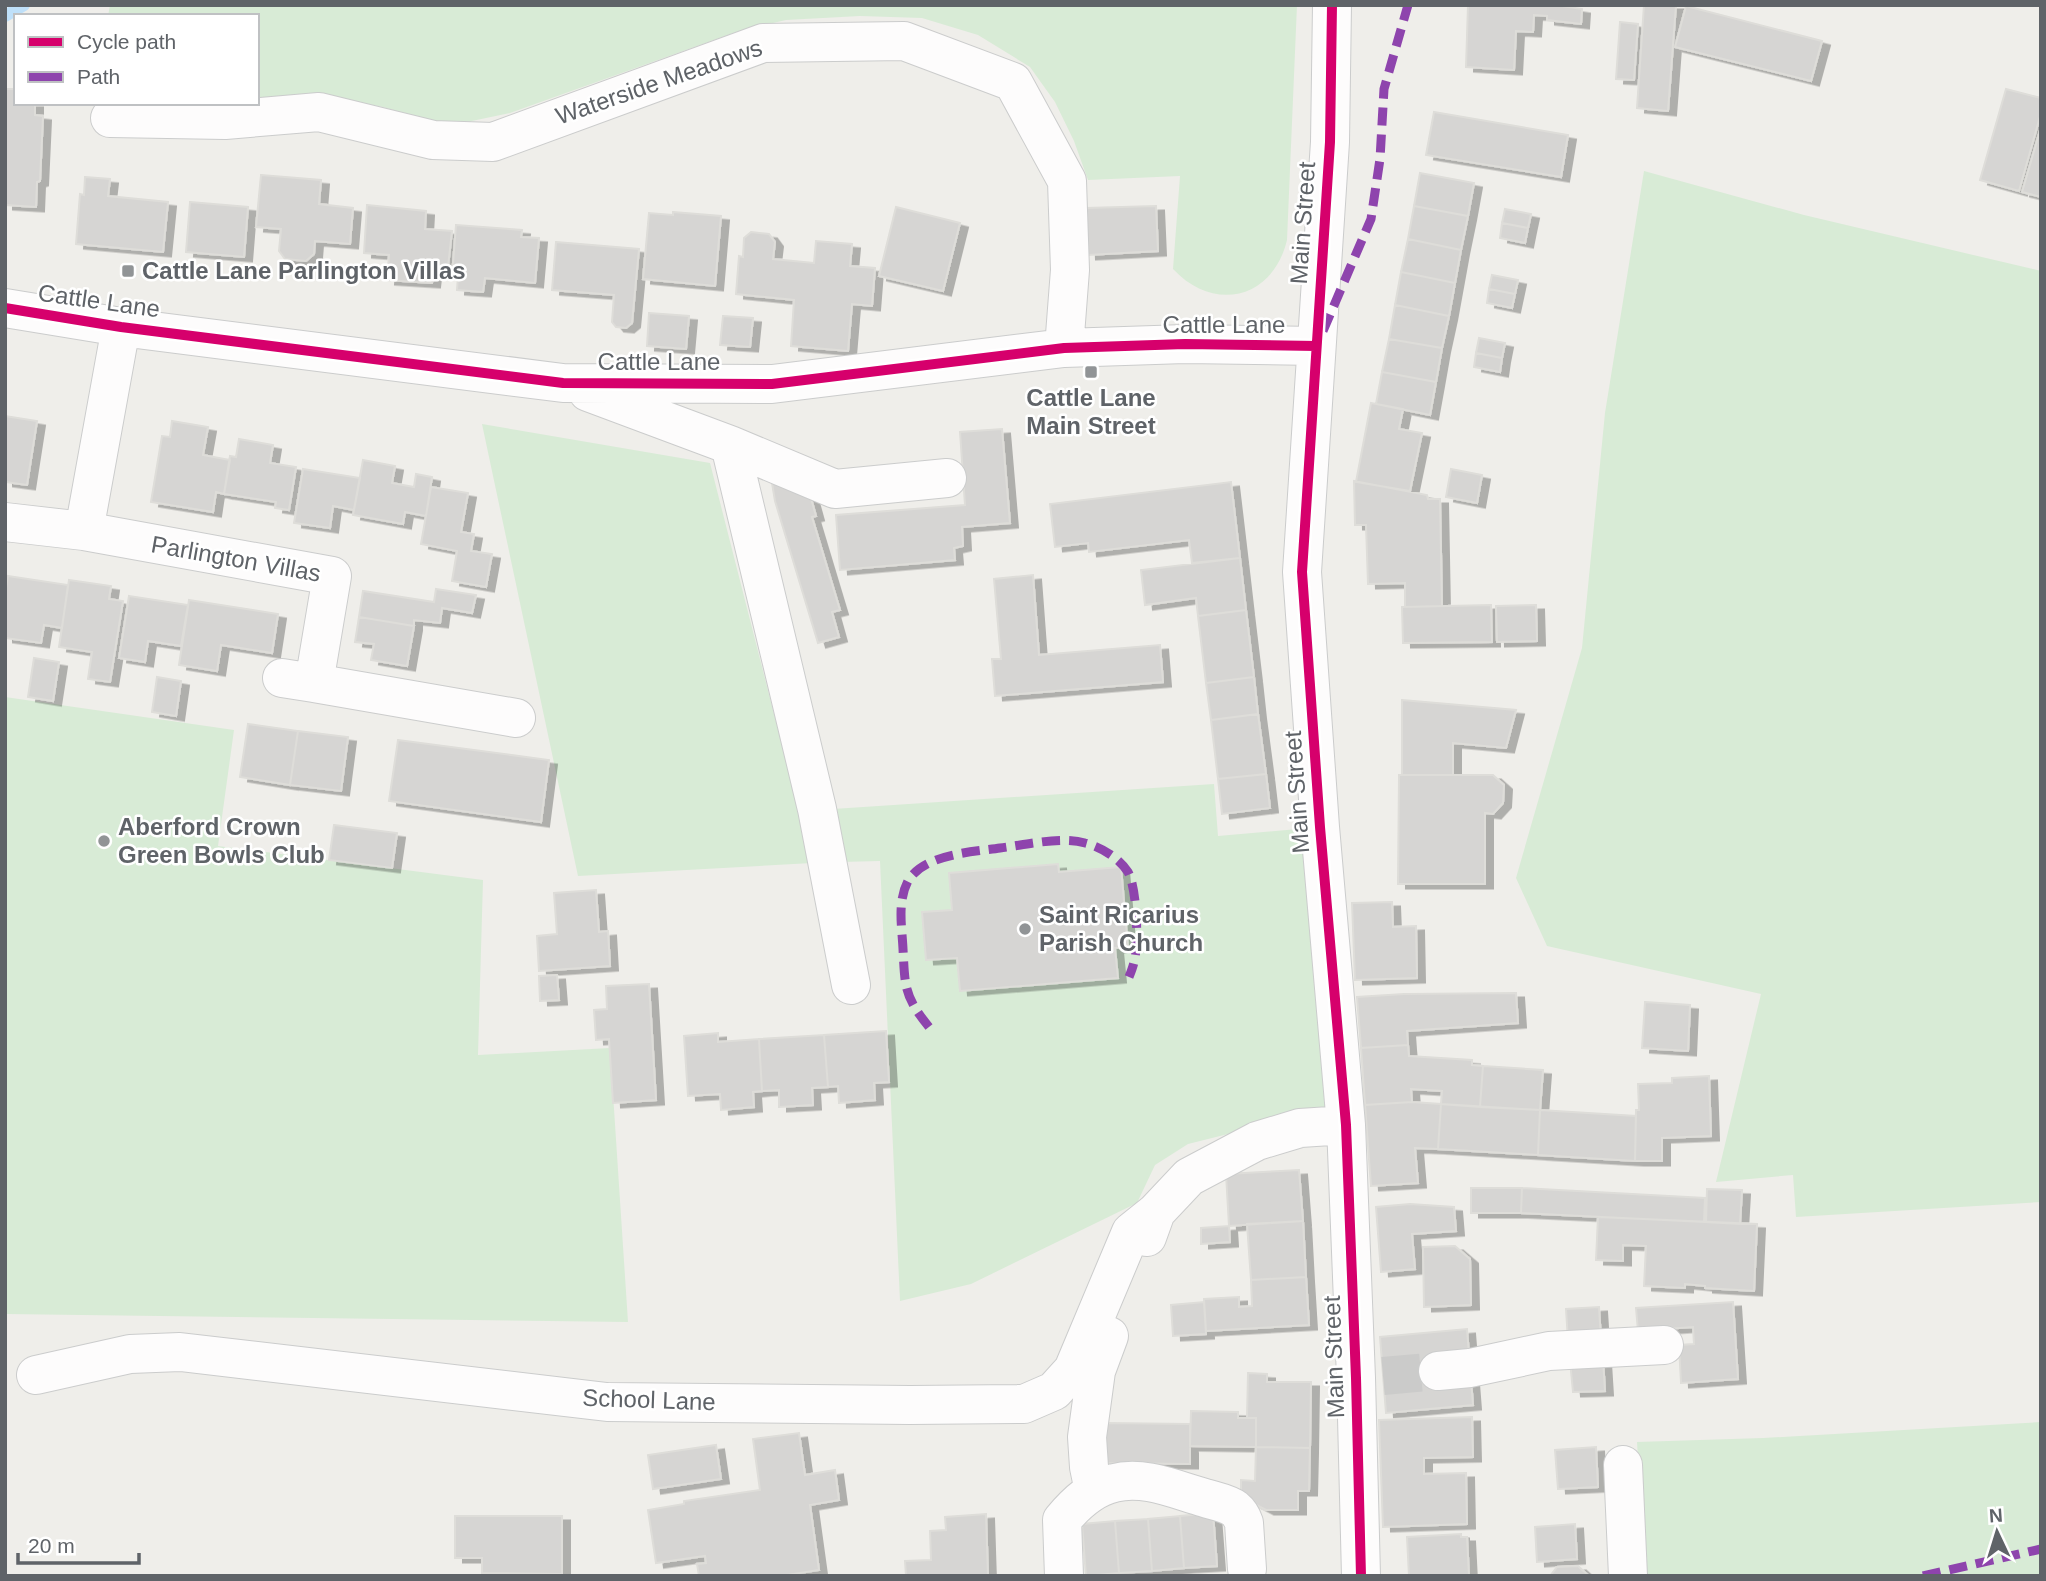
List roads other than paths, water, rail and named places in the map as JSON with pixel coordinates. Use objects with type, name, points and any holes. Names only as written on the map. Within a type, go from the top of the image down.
[{"type":"street","name":"Main Street","points":[[1332,5],[1329,142],[1302,572],[1320,827],[1370,1377],[1361,1576]]},
{"type":"street","name":"Waterside Meadows","points":[[110,118],[225,120],[319,112],[433,140],[493,142],[763,43],[904,41],[1013,82],[1067,181],[1070,270],[1064,348]]},
{"type":"street","name":"Cattle Lane","points":[[5,308],[121,327],[564,383],[772,384],[1064,348],[1185,344],[1316,346]]},
{"type":"street","points":[[84,531],[121,327]]},
{"type":"street","points":[[564,383],[730,445],[835,489],[947,478]]},
{"type":"street","points":[[730,445],[817,809],[851,985]]},
{"type":"street","name":"Parlington Villas","points":[[5,522],[84,531],[332,576],[298,681],[516,718]]},
{"type":"street","name":"School Lane","points":[[36,1375],[130,1354],[180,1352],[607,1402],[1024,1404],[1054,1391],[1073,1370],[1130,1232],[1156,1212],[1189,1177],[1257,1141],[1300,1128],[1346,1125]]},
{"type":"street","name":"School Lane","points":[[1094,1491],[1087,1437],[1096,1371],[1156,1212]]},
{"type":"street","points":[[1438,1371],[1471,1368],[1549,1351],[1664,1345]]},
{"type":"street","points":[[1623,1465],[1628,1576]]},
{"type":"street","points":[[1064,1576],[1062,1520],[1076,1503],[1094,1491],[1115,1482],[1137,1481],[1158,1484],[1233,1507],[1244,1523],[1247,1569]]},
{"type":"waterway","points":[[5,16],[24,5]]},
{"type":"tunnel","points":[[1383,1376],[1438,1371]]},
{"type":"place","name":"Cattle Lane Parlington Villas","points":[[128,271]]},
{"type":"place","name":"Cattle Lane Main Street","points":[[1091,372]]},
{"type":"place","name":"Aberford Crown Green Bowls Club","points":[[104,841]]},
{"type":"place","name":"Saint Ricarius Parish Church","points":[[1025,929]]}]
